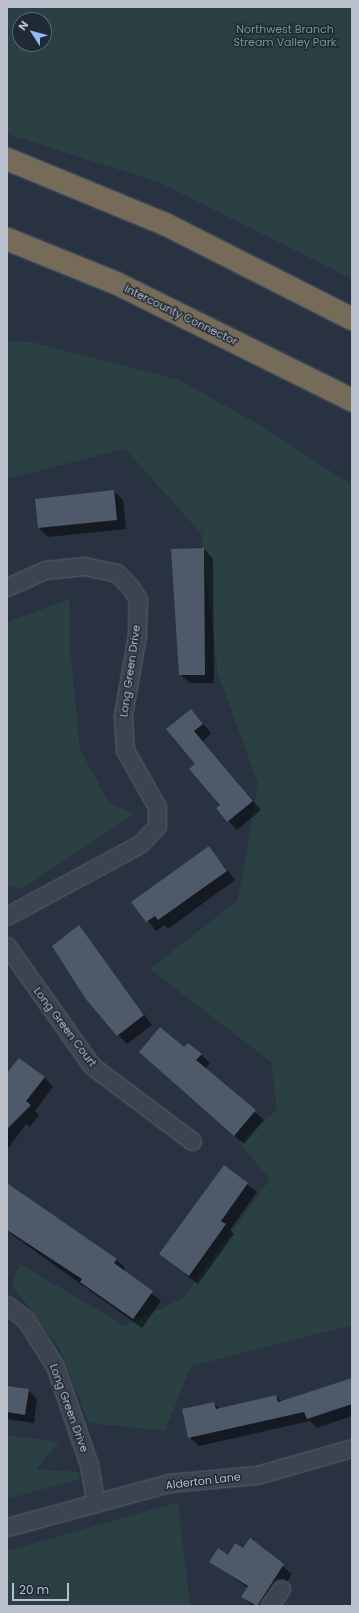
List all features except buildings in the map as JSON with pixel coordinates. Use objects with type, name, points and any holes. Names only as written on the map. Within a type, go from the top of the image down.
[{"type":"highway","points":[[7,159],[165,224],[352,319]]},
{"type":"highway","name":"Intercounty Connector","points":[[7,239],[116,283],[352,400]]},
{"type":"street","name":"Long Green Drive","points":[[7,587],[45,570],[84,566],[117,573],[131,588],[138,599],[137,636],[123,715],[125,750],[157,807],[157,826],[140,844],[7,916]]},
{"type":"street","name":"Long Green Court","points":[[7,946],[92,1066],[192,1141]]},
{"type":"street","name":"Long Green Drive","points":[[7,1305],[26,1320],[55,1366],[89,1465],[96,1503]]},
{"type":"street","name":"Alderton Lane","points":[[7,1527],[169,1483],[257,1475],[352,1448]]},
{"type":"street","points":[[269,1606],[281,1589]]},
{"type":"green space","name":"Northwest Branch Stream Valley Park","points":[[7,7],[352,7],[352,279],[161,183],[7,134]]},
{"type":"green space","points":[[7,341],[31,342],[180,380],[261,426],[352,485],[352,1325],[191,1366],[165,1431],[89,1423],[60,1349],[12,1285],[20,1264],[125,1326],[183,1298],[270,1179],[239,1143],[277,1109],[271,1062],[150,969],[238,900],[258,784],[218,673],[201,533],[125,449],[7,479]]},
{"type":"green space","points":[[70,599],[70,648],[80,749],[109,803],[134,814],[21,889],[7,885],[7,622]]},
{"type":"green space","points":[[7,1435],[59,1442],[36,1469],[79,1472],[80,1479],[7,1499]]},
{"type":"green space","points":[[178,1502],[190,1606],[7,1606],[7,1551]]}]
